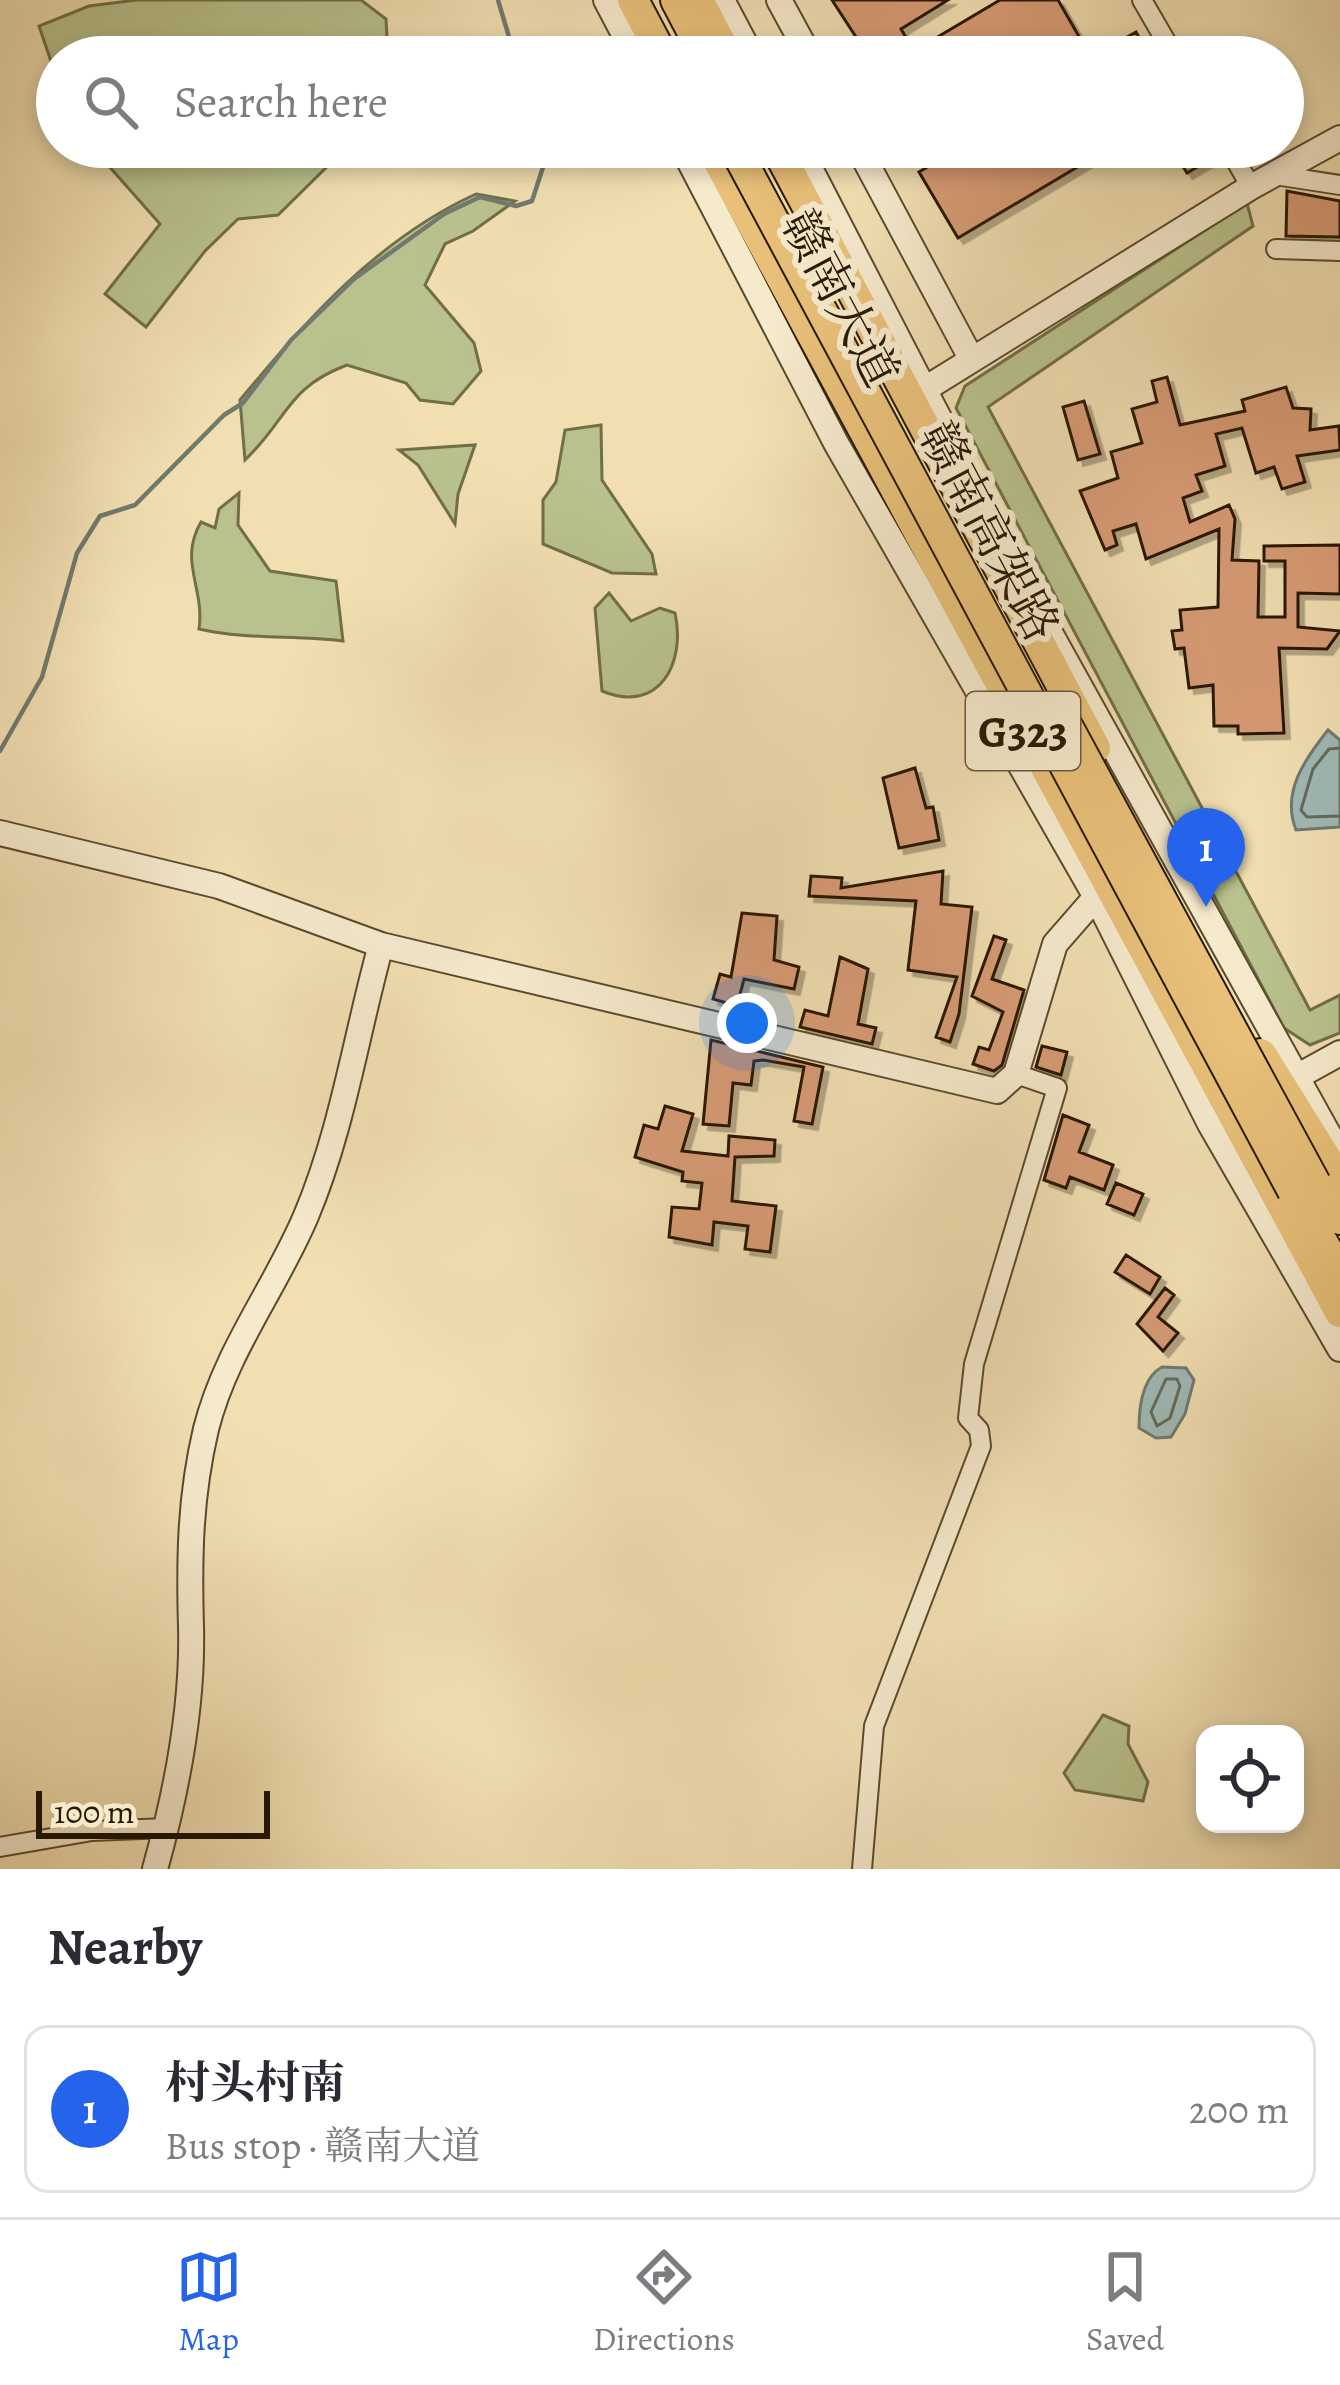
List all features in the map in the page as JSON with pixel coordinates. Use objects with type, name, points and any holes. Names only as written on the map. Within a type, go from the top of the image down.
[{"type":"main road","points":[[633,0],[652,36]]},
{"type":"main road","points":[[655,0],[675,36]]},
{"type":"main road","points":[[676,0],[695,36]]},
{"type":"main road","points":[[698,0],[717,36]]},
{"type":"main road","name":"赣南大道","points":[[722,168],[1189,1039],[1220,1119],[1262,1173],[1340,1312]]},
{"type":"main road","name":"赣南高架路","points":[[746,168],[1316,1185],[1340,1219]]},
{"type":"main road","name":"赣南高架路","points":[[765,168],[1316,1185],[1340,1273]]},
{"type":"main road","name":"赣南大道","points":[[787,168],[1236,1010],[1289,1081],[1328,1150],[1316,1185]]},
{"type":"main road","points":[[1189,1039],[1236,1010]]},
{"type":"main road","points":[[1262,1173],[1328,1150]]},
{"type":"street","points":[[606,0],[625,36]]},
{"type":"street","points":[[722,0],[741,36]]},
{"type":"street","points":[[779,0],[799,36]]},
{"type":"street","points":[[1142,0],[1163,36]]},
{"type":"street","points":[[1304,158],[1340,138]]},
{"type":"street","points":[[693,168],[836,442],[1220,1119],[1340,1349]]},
{"type":"street","points":[[810,168],[1289,1081]]},
{"type":"street","points":[[869,168],[973,360]]},
{"type":"street","points":[[1240,168],[1251,187]]},
{"type":"street","points":[[925,389],[1287,168]]},
{"type":"street","points":[[1275,175],[1340,185]]},
{"type":"street","points":[[1276,249],[1340,251]]},
{"type":"street","points":[[0,833],[219,886],[381,944],[815,1045],[975,1090],[998,1091],[1016,1074],[1055,944],[1096,897]]},
{"type":"street","points":[[155,1869],[167,1828],[191,1628],[191,1499],[207,1424],[238,1339],[304,1220],[331,1153],[381,944]]},
{"type":"street","points":[[1220,1119],[1340,1053]]},
{"type":"street","points":[[862,1869],[874,1726],[981,1446],[979,1430],[968,1418],[974,1364],[1057,1088],[1016,1074]]},
{"type":"street","points":[[0,1847],[92,1831],[167,1828]]},
{"type":"green space","points":[[137,0],[361,0],[386,19],[387,36],[42,36],[39,26],[89,6]]},
{"type":"green space","points":[[111,168],[326,168],[278,215],[238,219],[205,251],[146,327],[105,294],[160,224]]},
{"type":"green space","points":[[476,194],[515,201],[445,244],[425,285],[474,343],[481,371],[453,404],[420,400],[406,383],[347,365],[300,394],[245,460],[240,400],[265,370],[376,257]]},
{"type":"green space","points":[[1247,203],[1253,226],[988,407],[1310,1010],[1340,995],[1340,1033],[1310,1045],[1284,1028],[956,408],[965,386]]},
{"type":"green space","points":[[601,425],[602,480],[652,554],[656,574],[612,573],[543,544],[543,500],[556,482],[565,430]]},
{"type":"green space","points":[[475,445],[458,494],[455,524],[418,465],[399,450]]},
{"type":"green space","points":[[239,493],[238,525],[270,571],[336,581],[343,641],[199,629],[192,562],[195,536],[201,522],[215,528],[219,509]]},
{"type":"green space","points":[[609,593],[631,621],[660,608],[675,613],[672,666],[653,690],[639,696],[602,691],[595,608]]},
{"type":"green space","points":[[1103,1715],[1129,1726],[1128,1744],[1148,1782],[1143,1801],[1075,1790],[1064,1773]]},
{"type":"water","points":[[1328,730],[1340,740],[1340,827],[1296,830],[1293,789]]},
{"type":"water","points":[[1162,1367],[1186,1368],[1194,1380],[1185,1414],[1171,1437],[1156,1438],[1139,1428],[1140,1411],[1146,1385]]},
{"type":"building","points":[[832,0],[948,0],[901,29],[905,36],[855,36]]},
{"type":"building","points":[[1000,0],[1058,0],[1079,36],[939,36]]},
{"type":"building","points":[[926,168],[1076,168],[958,238],[919,172]]},
{"type":"building","points":[[1287,191],[1340,201],[1340,237],[1286,236]]},
{"type":"building","points":[[1167,377],[1180,425],[1245,411],[1242,400],[1286,387],[1293,408],[1311,409],[1310,430],[1339,426],[1340,450],[1297,456],[1305,482],[1282,489],[1274,467],[1256,473],[1242,428],[1216,434],[1225,466],[1196,475],[1202,491],[1183,498],[1190,522],[1229,505],[1235,519],[1232,560],[1259,561],[1258,617],[1285,617],[1285,561],[1264,561],[1264,546],[1340,545],[1340,594],[1298,593],[1298,627],[1340,631],[1327,649],[1279,648],[1284,733],[1238,734],[1238,726],[1214,726],[1213,685],[1189,688],[1184,648],[1175,649],[1172,631],[1182,630],[1180,610],[1218,607],[1219,529],[1146,559],[1136,524],[1113,531],[1117,545],[1105,550],[1080,491],[1118,478],[1111,452],[1142,443],[1132,409],[1157,402],[1152,381]]},
{"type":"building","points":[[1084,401],[1100,454],[1078,460],[1063,407]]},
{"type":"building","points":[[915,768],[926,808],[933,807],[939,840],[899,848],[883,778]]},
{"type":"building","points":[[943,871],[941,904],[972,907],[959,1014],[950,1042],[936,1037],[957,977],[908,970],[916,901],[809,896],[811,876],[842,878],[841,888]]},
{"type":"building","points":[[742,913],[777,916],[774,960],[799,967],[794,989],[744,979],[737,1006],[713,999],[720,974],[731,977]]},
{"type":"building","points":[[994,936],[1006,940],[992,979],[1024,990],[1002,1065],[994,1071],[973,1064],[979,1047],[989,1050],[1003,1012],[972,996]]},
{"type":"building","points":[[840,957],[868,969],[858,1024],[876,1028],[872,1044],[800,1027],[805,1010],[828,1016]]},
{"type":"building","points":[[711,1040],[823,1067],[812,1124],[794,1121],[804,1067],[763,1060],[754,1061],[751,1085],[733,1083],[729,1126],[703,1124]]},
{"type":"building","points":[[1042,1046],[1067,1052],[1061,1075],[1036,1067]]},
{"type":"building","points":[[665,1106],[693,1114],[682,1151],[728,1156],[729,1136],[775,1140],[774,1156],[735,1157],[732,1201],[776,1206],[770,1252],[745,1249],[748,1226],[714,1222],[712,1245],[669,1237],[672,1207],[699,1209],[702,1183],[682,1181],[683,1172],[635,1157],[644,1125],[658,1129]]},
{"type":"building","points":[[1063,1115],[1089,1125],[1079,1152],[1113,1165],[1104,1190],[1070,1177],[1066,1188],[1044,1180]]},
{"type":"building","points":[[1116,1183],[1143,1194],[1134,1215],[1107,1204]]},
{"type":"building","points":[[1126,1255],[1160,1277],[1150,1294],[1115,1272]]},
{"type":"building","points":[[1165,1288],[1174,1295],[1158,1317],[1178,1333],[1163,1351],[1137,1324]]},
{"type":"waterway","points":[[498,0],[509,36]]},
{"type":"waterway","points":[[0,751],[42,677],[77,553],[100,516],[135,505],[224,415],[243,403],[291,340],[354,279],[444,214],[480,197],[516,206],[532,201],[543,168]]},
{"type":"place","name":"村头村南","points":[[1206,907]]}]
